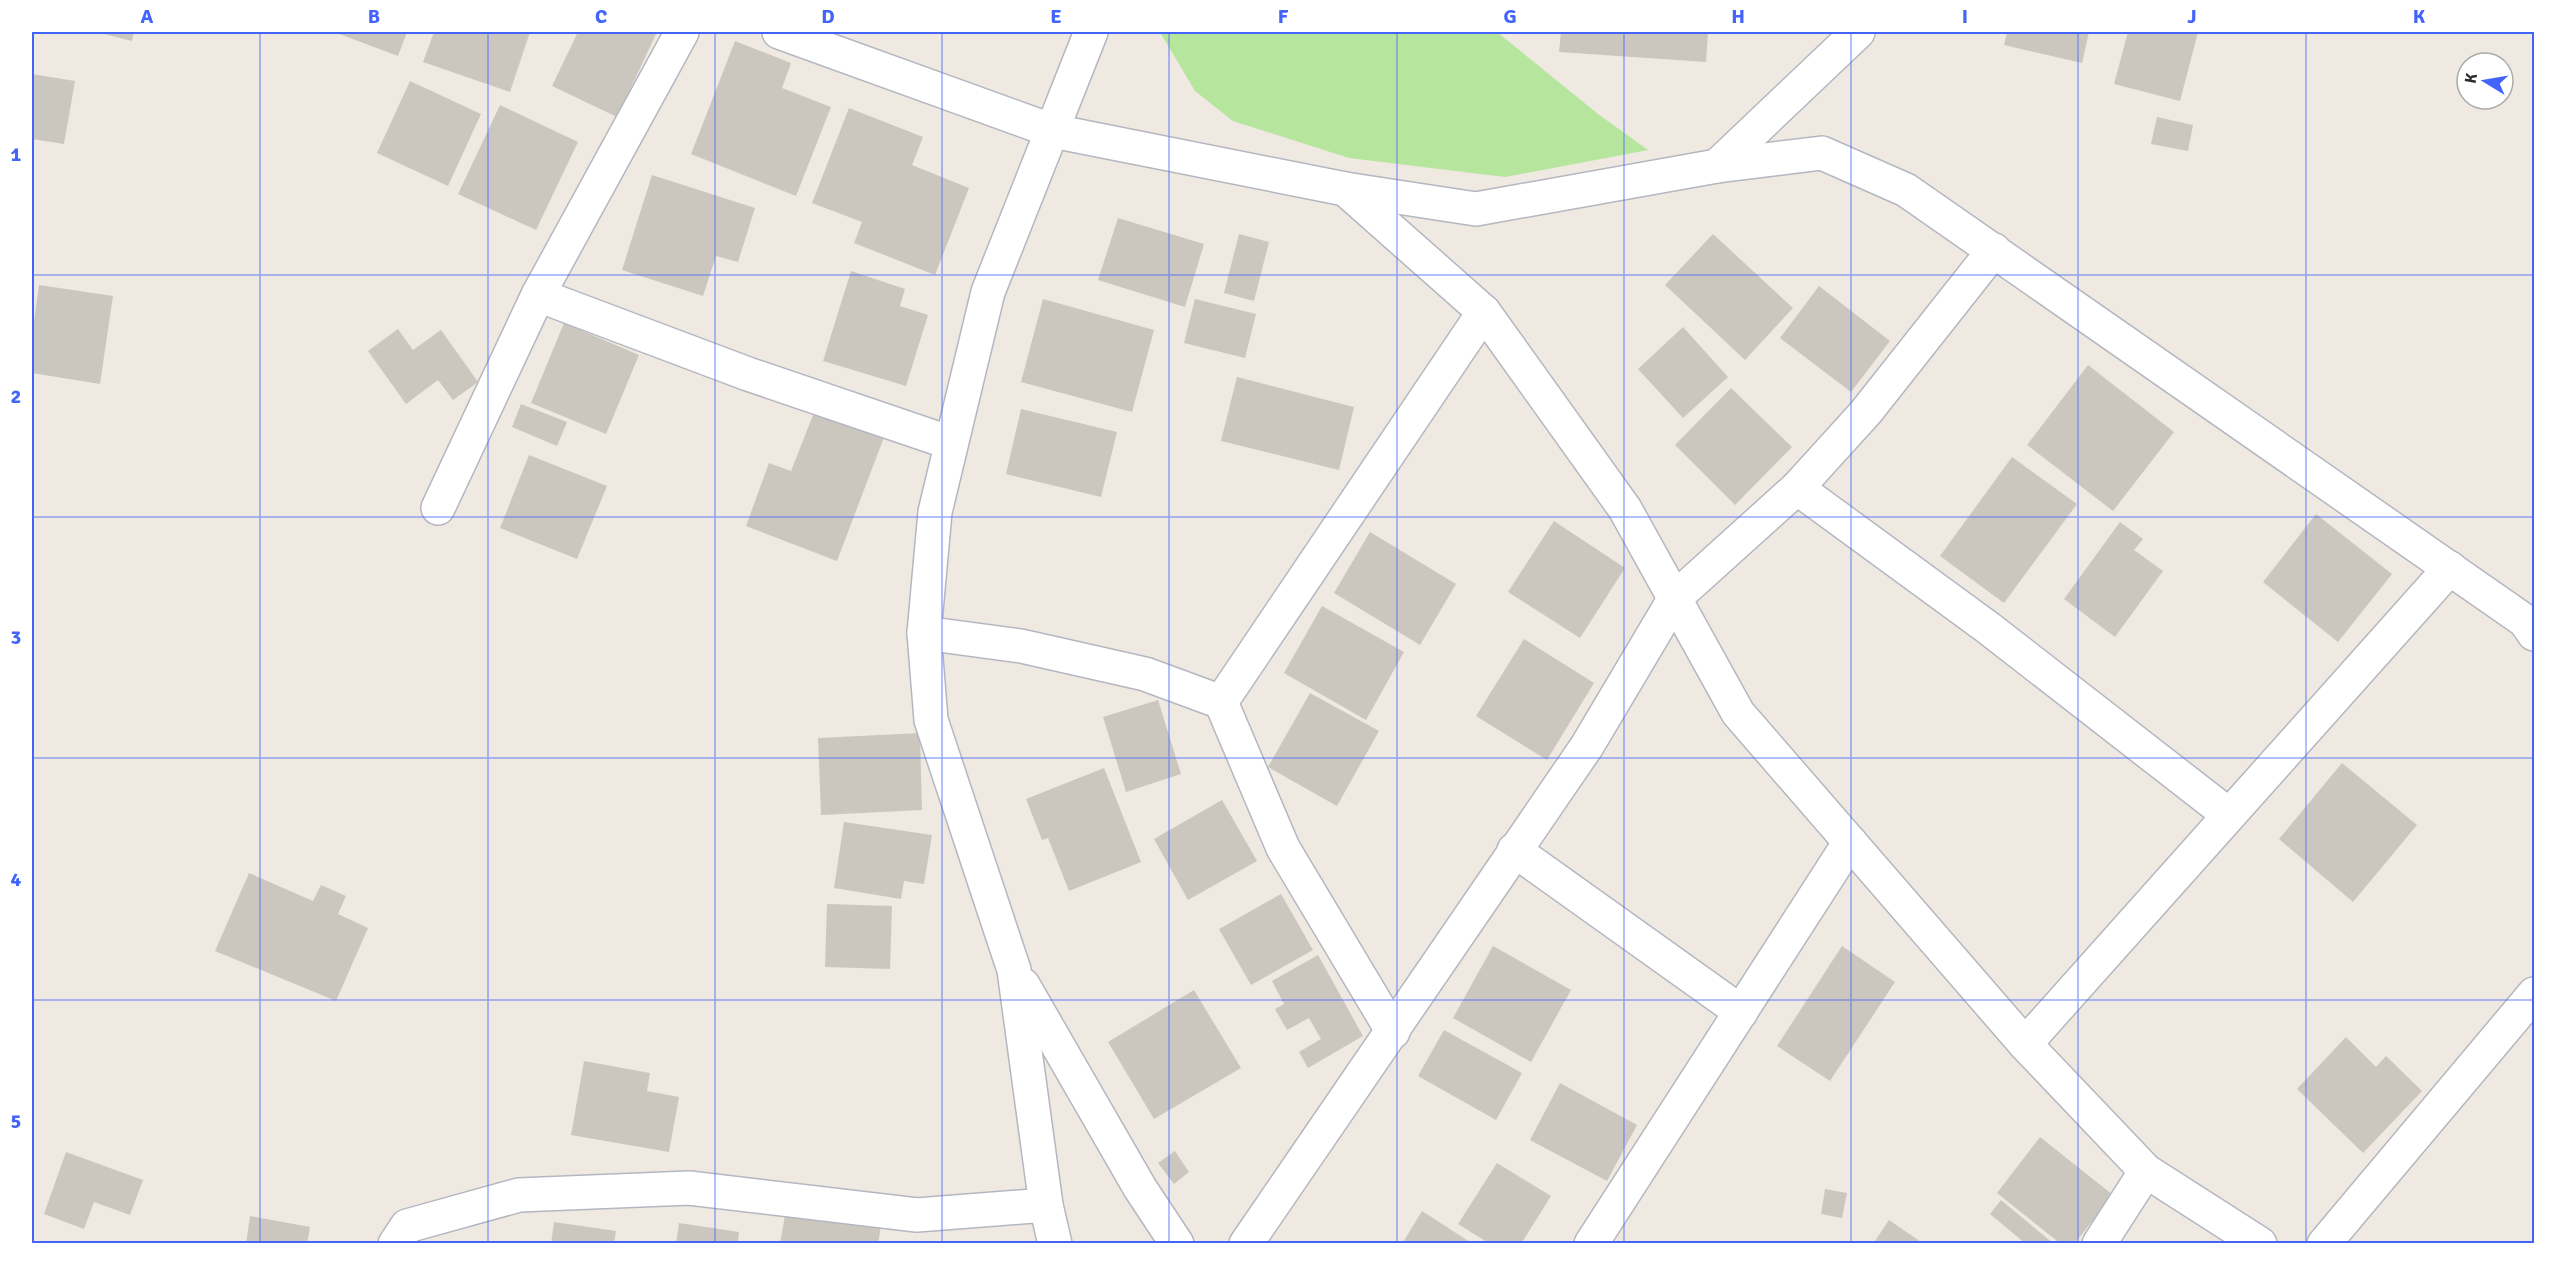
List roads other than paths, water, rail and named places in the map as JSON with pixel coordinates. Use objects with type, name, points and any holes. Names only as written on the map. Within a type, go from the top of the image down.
[{"type":"street","points":[[438,508],[538,296],[682,32]]},
{"type":"street","points":[[779,32],[1053,131],[1346,189],[1476,209],[1717,166],[1822,153],[1906,190],[2450,568],[2525,621],[2535,634]]},
{"type":"street","points":[[1055,1244],[1046,1205],[1014,970],[931,720],[924,633],[934,512],[988,292],[1091,32]]},
{"type":"street","points":[[1717,166],[1858,32]]},
{"type":"street","points":[[1346,189],[1484,312],[1625,509],[1738,713],[2025,1044],[2146,1171],[2260,1244]]},
{"type":"street","points":[[1246,1244],[1587,746],[1675,598],[1797,488],[1866,412],[1994,250]]},
{"type":"street","points":[[538,296],[748,374],[951,443]]},
{"type":"street","points":[[1221,702],[1484,312]]},
{"type":"street","points":[[1797,488],[1987,627],[2229,815]]},
{"type":"street","points":[[2025,1044],[2450,568]]},
{"type":"street","points":[[924,633],[1020,646],[1145,674],[1221,702],[1283,848],[1393,1032]]},
{"type":"street","points":[[1591,1244],[1850,842]]},
{"type":"street","points":[[1514,850],[1741,1012]]},
{"type":"street","points":[[1014,970],[1122,1158],[1177,1244]]},
{"type":"street","points":[[2324,1244],[2535,994]]},
{"type":"street","points":[[2099,1244],[2146,1171]]},
{"type":"street","points":[[395,1244],[407,1226],[519,1195],[688,1188],[917,1215],[1046,1205]]}]
